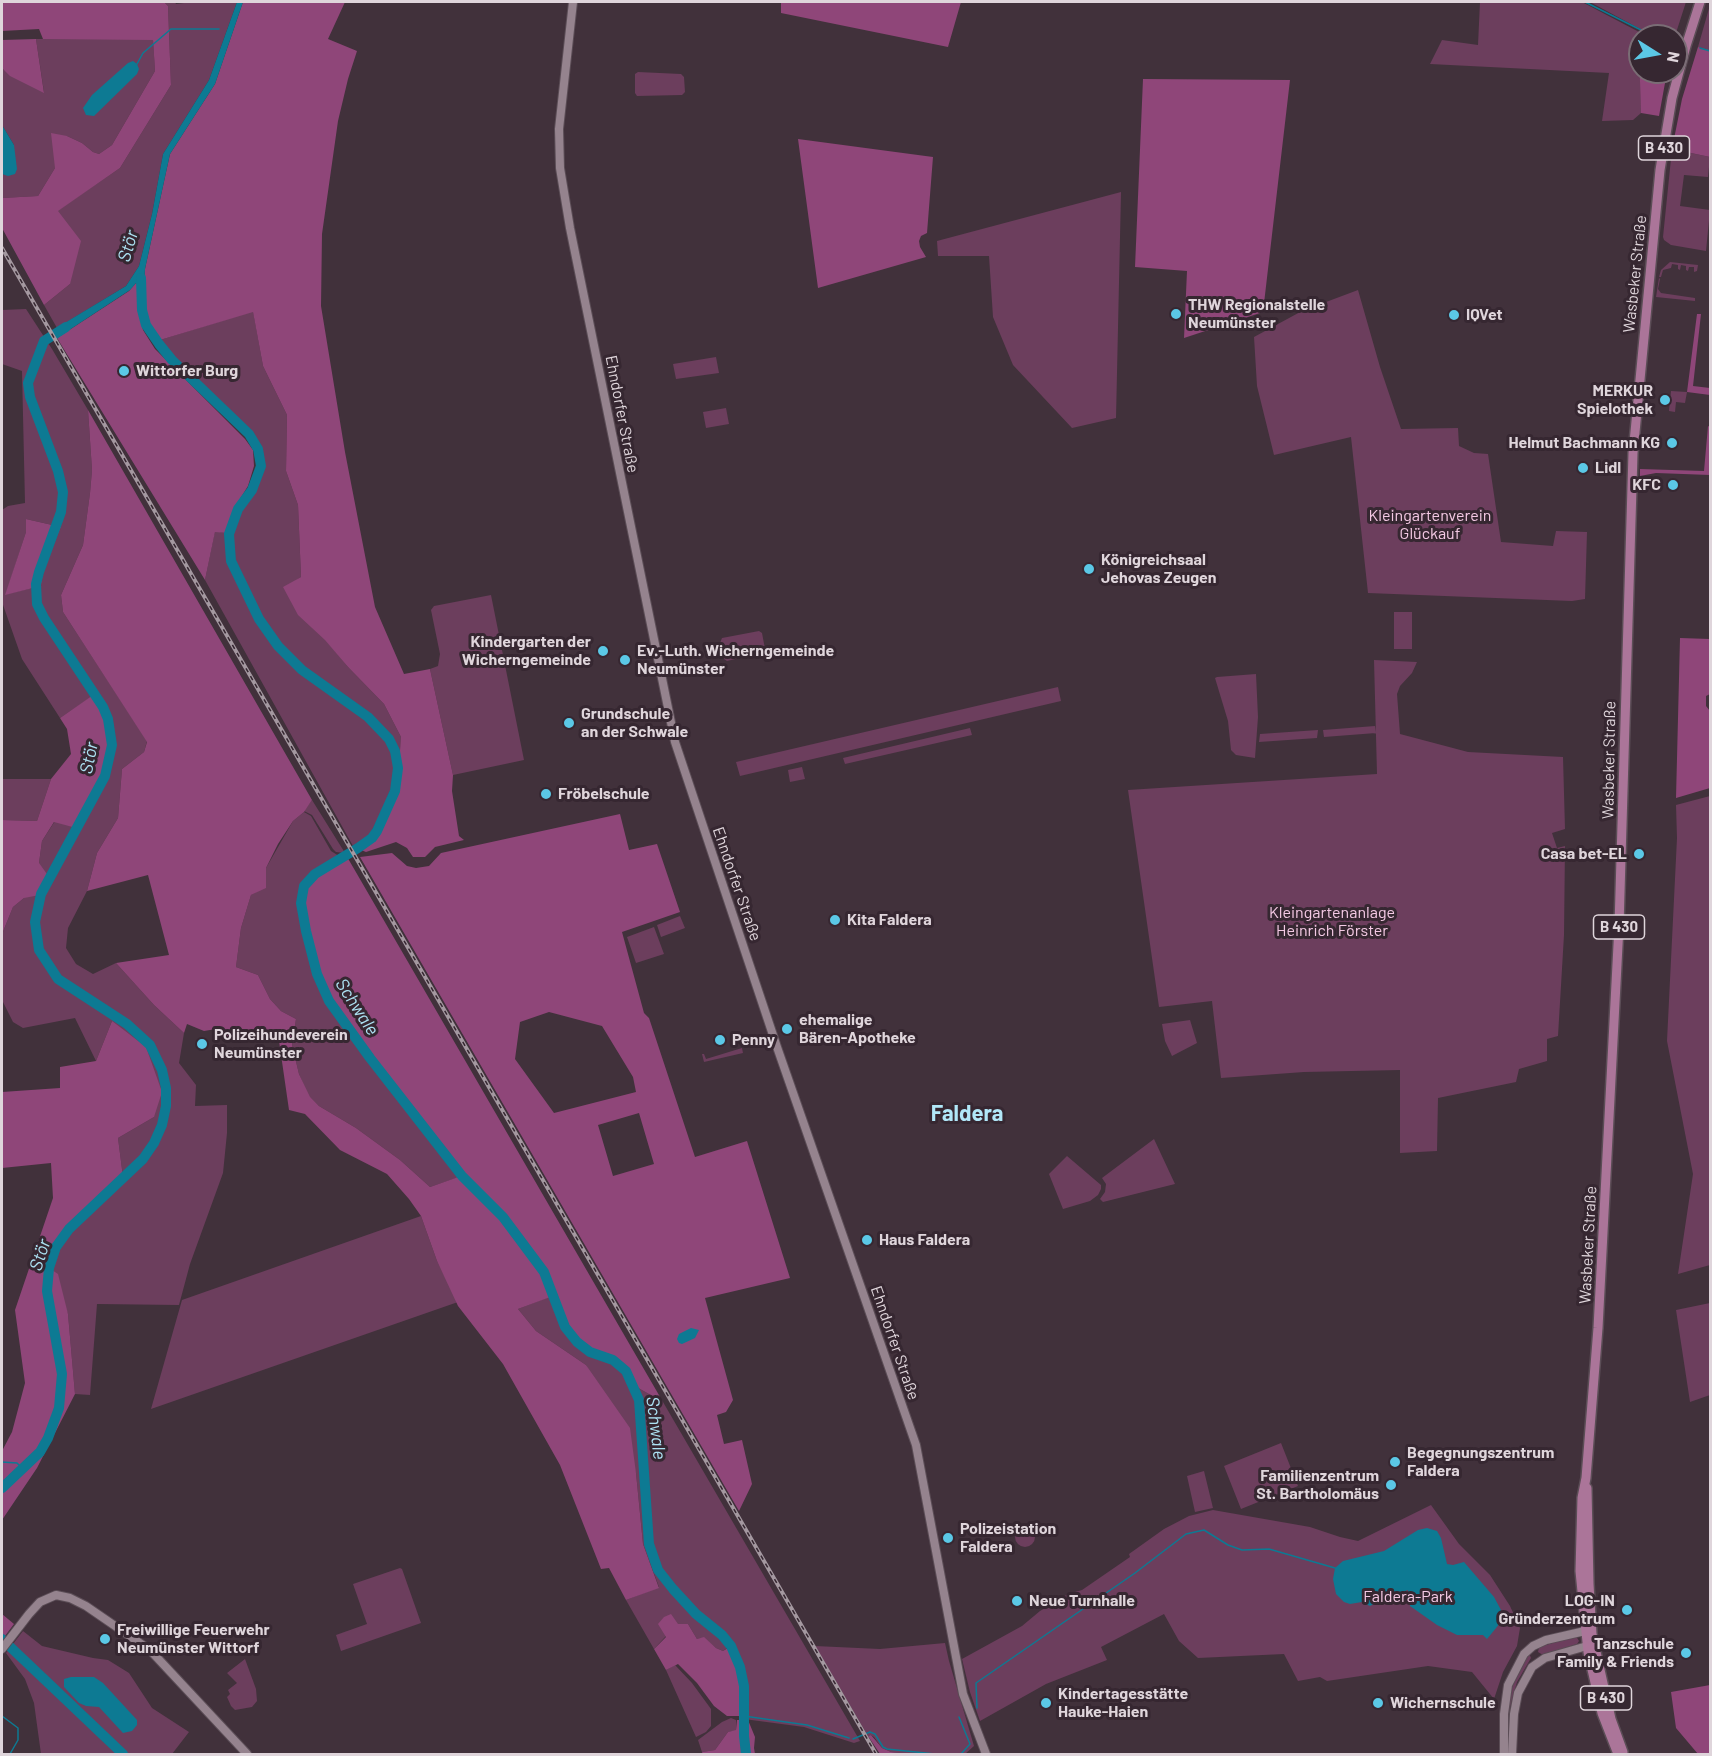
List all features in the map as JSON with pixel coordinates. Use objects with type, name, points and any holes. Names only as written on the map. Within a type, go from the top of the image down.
[{"type":"main road","name":"Wasbeker Straße","points":[[1589,1638],[1580,1550],[1582,1498],[1586,1478],[1598,1328],[1619,926],[1633,453],[1660,170],[1672,99],[1701,2]]},
{"type":"main road","name":"B 430","points":[[1589,1638],[1602,1713],[1618,1755]]},
{"type":"main road","name":"B 430","points":[[1589,1638],[1623,1755]]},
{"type":"street","name":"Ehndorfer Straße","points":[[573,2],[559,129],[560,168],[570,228],[675,742],[777,1047],[916,1445],[963,1694],[986,1755]]},
{"type":"street","points":[[2,1649],[40,1602],[50,1597],[63,1596],[86,1606],[143,1645],[166,1666],[247,1755]]},
{"type":"street","points":[[1504,1755],[1504,1714],[1508,1685],[1524,1654],[1533,1646],[1546,1640],[1589,1638]]},
{"type":"street","points":[[1512,1755],[1514,1714],[1518,1693],[1532,1668],[1545,1658],[1589,1638]]},
{"type":"green space","points":[[164,2],[175,2],[176,4],[237,2],[209,80],[163,154],[152,214],[139,266],[126,286],[57,328],[44,305],[70,284],[57,211],[120,168],[171,85],[168,6]]},
{"type":"green space","points":[[1480,2],[1582,2],[1628,26],[1628,84],[1641,84],[1641,113],[1633,120],[1602,121],[1609,73],[1430,64],[1442,40],[1478,45]]},
{"type":"green space","points":[[1590,2],[1686,2],[1679,24],[1631,24]]},
{"type":"green space","points":[[1710,5],[1710,50],[1698,47]]},
{"type":"green space","points":[[36,39],[153,39],[155,71],[112,145],[99,154],[67,136],[55,168],[38,196],[2,198],[2,174],[14,145],[2,125],[2,42],[3,69],[44,92]]},
{"type":"green space","points":[[638,72],[681,74],[684,77],[685,92],[682,95],[637,96],[635,74]]},
{"type":"green space","points":[[1672,149],[1710,157],[1708,177],[1684,175],[1680,206],[1710,210],[1706,251],[1671,245],[1663,237]]},
{"type":"green space","points":[[1121,192],[1116,418],[1072,428],[1013,365],[993,317],[989,256],[938,256],[937,241]]},
{"type":"green space","points":[[1670,262],[1698,265],[1697,271],[1694,272],[1694,267],[1689,267],[1688,271],[1686,266],[1681,265],[1680,270],[1678,265],[1672,264],[1671,268],[1663,270],[1659,277],[1661,270]]},
{"type":"green space","points":[[1659,278],[1658,289],[1661,293],[1695,298],[1695,301],[1656,297]]},
{"type":"green space","name":"Kleingartenverein Glückauf","points":[[1358,290],[1401,429],[1458,428],[1459,446],[1474,453],[1488,454],[1501,542],[1553,546],[1556,531],[1587,532],[1585,599],[1572,601],[1368,593],[1351,437],[1274,455],[1257,386],[1254,337],[1302,311]]},
{"type":"green space","points":[[26,309],[88,410],[92,470],[90,493],[83,545],[61,595],[63,612],[147,741],[144,752],[122,769],[118,818],[97,853],[87,891],[68,928],[66,948],[76,964],[93,974],[116,963],[154,1005],[184,1033],[179,1063],[196,1085],[195,1106],[227,1105],[223,1173],[190,1264],[179,1305],[97,1304],[90,1395],[75,1394],[68,1314],[49,1268],[56,1247],[69,1229],[123,1177],[118,1138],[154,1117],[112,1021],[96,1061],[75,1018],[23,1028],[13,1022],[2,1000],[2,934],[13,907],[24,898],[39,863],[42,841],[55,821],[80,828],[107,776],[113,754],[97,693],[60,718],[22,659],[2,602],[2,510],[8,506],[25,503],[22,371],[2,364],[2,310]],"holes":[[[26,519],[61,527],[44,569],[41,586],[6,594],[26,532]]]},
{"type":"green space","points":[[253,311],[263,366],[287,415],[286,471],[298,505],[301,577],[284,588],[348,667],[384,704],[401,737],[400,767],[381,813],[369,836],[353,846],[205,580],[215,531],[229,534],[238,509],[252,490],[261,466],[258,449],[249,434],[172,360],[159,344],[160,340]]},
{"type":"green space","points":[[716,357],[719,373],[676,379],[673,364]]},
{"type":"green space","points":[[1671,391],[1687,392],[1685,403],[1676,402],[1675,412],[1669,411]]},
{"type":"green space","points":[[726,408],[729,424],[706,428],[703,412]]},
{"type":"green space","points":[[491,595],[524,760],[453,775],[430,669],[438,666],[440,654],[431,610],[434,606]]},
{"type":"green space","points":[[1394,612],[1412,612],[1412,649],[1394,649]]},
{"type":"green space","points":[[759,631],[762,633],[764,652],[727,661],[724,659],[720,643],[722,638]]},
{"type":"green space","name":"Kleingartenanlage Heinrich Förster","points":[[1374,660],[1417,662],[1397,694],[1400,734],[1468,752],[1563,757],[1565,829],[1552,833],[1557,848],[1565,846],[1564,935],[1558,1036],[1547,1039],[1547,1061],[1519,1069],[1516,1082],[1438,1098],[1437,1151],[1400,1153],[1400,1070],[1304,1072],[1221,1078],[1212,1001],[1159,1007],[1128,790],[1377,774]]},
{"type":"green space","points":[[1256,674],[1258,717],[1255,758],[1236,755],[1231,750],[1228,721],[1215,678]]},
{"type":"green space","points":[[1058,687],[1061,701],[740,776],[736,762]]},
{"type":"green space","points":[[1375,726],[1376,733],[1324,737],[1323,730]]},
{"type":"green space","points":[[970,728],[972,735],[845,764],[843,758]]},
{"type":"green space","points":[[1318,730],[1317,738],[1259,742],[1260,734]]},
{"type":"green space","points":[[802,767],[805,779],[790,782],[788,770]]},
{"type":"green space","points":[[2,779],[51,779],[37,821],[2,820]]},
{"type":"green space","points":[[1710,796],[1710,1265],[1678,1274],[1693,1174],[1667,1041],[1677,838],[1676,805]]},
{"type":"green space","points":[[312,800],[345,853],[336,852],[333,849],[312,815],[304,811]]},
{"type":"green space","points":[[304,812],[311,816],[331,851],[342,858],[315,874],[304,887],[301,903],[317,974],[329,1001],[462,1176],[430,1187],[400,1160],[309,1097],[299,1074],[292,1045],[296,1019],[281,1011],[270,999],[258,975],[236,967],[241,928],[251,895],[266,887],[266,868],[293,821]]},
{"type":"green space","points":[[680,916],[685,928],[661,937],[657,925]]},
{"type":"green space","points":[[654,927],[664,954],[636,963],[627,937]]},
{"type":"green space","points":[[1190,1020],[1197,1043],[1172,1056],[1165,1041],[1162,1024]]},
{"type":"green space","points":[[742,1048],[743,1053],[704,1062],[702,1054],[706,1059]]},
{"type":"green space","points":[[1154,1139],[1175,1184],[1103,1202],[1100,1199],[1105,1192],[1106,1184],[1102,1178]]},
{"type":"green space","points":[[1067,1156],[1101,1185],[1101,1189],[1098,1195],[1090,1201],[1063,1209],[1049,1174]]},
{"type":"green space","points":[[421,1216],[437,1261],[458,1302],[151,1409],[182,1300]]},
{"type":"green space","points":[[554,1295],[590,1352],[613,1360],[626,1371],[633,1385],[663,1402],[860,1741],[854,1743],[804,1727],[744,1719],[744,1686],[740,1667],[730,1646],[723,1651],[704,1638],[697,1639],[688,1624],[666,1636],[654,1649],[626,1600],[659,1587],[643,1544],[636,1473],[586,1365],[536,1331],[518,1309]]},
{"type":"green space","points":[[1710,1303],[1710,1395],[1690,1402],[1676,1310]]},
{"type":"green space","points":[[1281,1443],[1298,1486],[1241,1509],[1224,1466]]},
{"type":"green space","points":[[1204,1471],[1213,1508],[1195,1512],[1187,1476]]},
{"type":"green space","name":"Faldera-Park","points":[[1431,1505],[1459,1544],[1490,1575],[1510,1606],[1520,1628],[1517,1646],[1503,1672],[1494,1699],[1472,1672],[1428,1666],[1327,1681],[1320,1677],[1298,1681],[1284,1654],[1198,1658],[1179,1641],[1164,1614],[1101,1647],[1107,1660],[1046,1684],[980,1721],[962,1659],[1022,1626],[1040,1611],[1068,1594],[1082,1590],[1130,1557],[1129,1554],[1164,1529],[1189,1516],[1213,1510],[1310,1527],[1358,1541]]},
{"type":"green space","points":[[1025,1527],[1032,1530],[1035,1537],[1032,1544],[1025,1547],[1018,1544],[1015,1537],[1018,1530]]},
{"type":"green space","points":[[400,1568],[421,1623],[341,1651],[336,1635],[367,1624],[353,1584]]},
{"type":"green space","points":[[23,1631],[42,1646],[108,1660],[129,1673],[152,1708],[189,1732],[172,1754],[41,1754],[34,1703],[25,1679],[6,1653]]},
{"type":"green space","points":[[1576,1636],[1579,1641],[1577,1644],[1543,1655],[1538,1652],[1539,1647]]},
{"type":"green space","points":[[945,1643],[974,1746],[965,1754],[909,1754],[891,1752],[882,1748],[874,1737],[868,1736],[815,1646],[880,1649]]},
{"type":"green space","points":[[1529,1653],[1531,1658],[1517,1682],[1510,1707],[1508,1752],[1506,1752],[1509,1689],[1515,1673]]},
{"type":"green space","points":[[245,1659],[256,1689],[257,1701],[252,1707],[235,1710],[227,1697],[230,1694],[228,1690],[237,1683],[227,1673]]},
{"type":"green space","points":[[675,1665],[711,1709],[711,1726],[706,1732],[696,1737],[666,1670]]},
{"type":"green space","points":[[731,1718],[736,1720],[736,1731],[728,1732],[715,1750],[702,1752],[698,1740]]},
{"type":"shaded area","points":[[2,2],[164,2],[168,6],[171,85],[120,168],[58,211],[81,241],[70,284],[44,305],[2,228],[2,198],[38,196],[55,168],[51,133],[67,136],[99,154],[112,145],[155,71],[153,40],[43,39],[39,29],[2,31]]},
{"type":"shaded area","points":[[243,2],[345,2],[328,39],[357,51],[338,121],[322,234],[321,306],[345,452],[375,607],[404,674],[430,669],[453,775],[452,791],[459,836],[464,840],[435,847],[425,857],[413,857],[407,848],[396,842],[366,852],[361,850],[378,835],[397,792],[401,737],[384,704],[325,640],[298,615],[283,587],[301,577],[298,505],[286,471],[287,415],[263,366],[253,312],[160,340],[145,312],[145,269],[170,154],[215,84]]},
{"type":"shaded area","points":[[781,2],[961,2],[948,47],[781,13]]},
{"type":"shaded area","points":[[36,39],[44,93],[10,76],[3,69],[2,40]]},
{"type":"shaded area","points":[[1698,47],[1710,50],[1710,157],[1672,149]]},
{"type":"shaded area","points":[[1143,79],[1290,80],[1263,312],[1184,338],[1187,271],[1135,267]]},
{"type":"shaded area","points":[[1640,84],[1665,84],[1659,116],[1641,113]]},
{"type":"shaded area","points":[[798,139],[933,157],[927,233],[921,236],[919,241],[926,257],[818,288]]},
{"type":"shaded area","points":[[136,283],[138,284],[137,301],[143,330],[155,349],[245,439],[253,450],[254,466],[248,486],[235,507],[226,533],[215,532],[205,580],[57,338],[129,291]]},
{"type":"shaded area","points":[[1697,314],[1701,314],[1693,386],[1710,388],[1710,395],[1687,392]]},
{"type":"shaded area","points":[[88,410],[312,800],[304,812],[293,821],[278,844],[266,868],[266,888],[251,895],[241,928],[236,967],[258,975],[270,999],[281,1011],[296,1019],[292,1045],[299,1074],[310,1097],[319,1106],[356,1128],[400,1160],[430,1187],[461,1176],[329,1001],[317,974],[301,903],[304,886],[315,874],[346,855],[663,1402],[633,1385],[626,1371],[613,1360],[590,1352],[577,1342],[565,1327],[553,1296],[518,1309],[536,1331],[586,1365],[630,1428],[643,1544],[659,1588],[626,1600],[609,1568],[601,1569],[560,1465],[503,1364],[458,1306],[437,1261],[421,1216],[387,1174],[340,1150],[305,1114],[289,1110],[278,1034],[223,1036],[222,1028],[204,1031],[187,1024],[184,1033],[154,1005],[116,963],[169,955],[148,875],[87,891],[97,853],[118,818],[122,769],[144,752],[147,742],[63,612],[61,595],[83,545],[90,493],[92,470]]},
{"type":"shaded area","points":[[1708,426],[1710,427],[1710,475],[1656,473],[1640,476],[1640,469],[1704,471]]},
{"type":"shaded area","points":[[26,519],[61,527],[44,569],[41,586],[5,595],[26,532]]},
{"type":"shaded area","points":[[1680,638],[1710,639],[1710,694],[1706,696],[1706,706],[1710,711],[1710,788],[1676,798]]},
{"type":"shaded area","points":[[96,693],[109,714],[113,733],[113,754],[107,776],[80,829],[54,822],[42,841],[39,863],[52,881],[45,894],[24,898],[13,907],[2,934],[2,820],[37,821],[51,779],[71,754],[67,729],[60,718]]},
{"type":"shaded area","points":[[620,814],[629,850],[657,844],[680,912],[622,932],[644,1013],[649,1018],[695,1157],[747,1141],[790,1278],[705,1298],[733,1400],[726,1412],[717,1415],[724,1444],[742,1440],[752,1484],[739,1511],[360,857],[392,853],[407,866],[416,868],[429,866],[441,853]],"holes":[[[549,1012],[602,1026],[633,1077],[636,1092],[554,1113],[515,1059],[520,1022]],[[639,1113],[654,1164],[613,1176],[598,1125]]]},
{"type":"shaded area","points":[[112,1021],[146,1047],[162,1092],[154,1117],[118,1138],[123,1177],[69,1229],[56,1248],[49,1268],[58,1274],[68,1314],[75,1394],[37,1468],[2,1520],[2,1451],[12,1432],[25,1383],[15,1310],[53,1198],[51,1163],[2,1168],[2,1092],[60,1088],[60,1067],[96,1061]]},
{"type":"shaded area","points":[[2,1614],[14,1624],[2,1640]]},
{"type":"shaded area","points":[[671,1614],[678,1624],[688,1624],[697,1639],[704,1637],[723,1651],[731,1646],[740,1667],[744,1686],[744,1716],[727,1716],[714,1706],[697,1683],[678,1664],[666,1670],[654,1649],[666,1637],[658,1624],[664,1617]]},
{"type":"shaded area","points":[[1710,1685],[1710,1754],[1698,1754],[1676,1728],[1671,1692]]},
{"type":"shaded area","points":[[737,1720],[748,1720],[755,1737],[755,1754],[703,1754],[702,1752],[715,1750],[728,1732],[736,1730]]},
{"type":"shaded area","points":[[871,1735],[882,1748],[891,1752],[909,1754],[880,1754],[868,1736]]},
{"type":"water","points":[[237,2],[243,2],[215,84],[170,154],[145,269],[144,290],[138,291],[136,283],[130,290],[57,338],[53,330],[126,286],[139,266],[152,214],[163,154],[209,80]]},
{"type":"water","points":[[133,61],[139,69],[137,74],[94,116],[86,115],[83,108],[92,95]]},
{"type":"water","points":[[2,125],[14,145],[17,169],[15,174],[8,176],[2,174]]},
{"type":"water","points":[[691,1328],[699,1330],[695,1338],[682,1344],[679,1343],[677,1339],[679,1334]]},
{"type":"water","points":[[1427,1528],[1437,1531],[1441,1538],[1447,1564],[1464,1562],[1494,1597],[1501,1610],[1501,1622],[1487,1639],[1483,1635],[1457,1635],[1437,1625],[1410,1606],[1408,1590],[1395,1599],[1381,1600],[1370,1606],[1362,1602],[1350,1604],[1344,1602],[1336,1594],[1333,1579],[1335,1568],[1343,1561],[1384,1551],[1418,1530]]},
{"type":"water","points":[[94,1677],[103,1683],[137,1720],[137,1725],[132,1731],[123,1733],[99,1707],[79,1703],[64,1687],[64,1679]]},
{"type":"waterway","points":[[1585,2],[1629,24]]},
{"type":"waterway","points":[[137,64],[143,53],[171,29],[219,29]]},
{"type":"waterway","points":[[1700,48],[1710,51]]},
{"type":"waterway","name":"Schwale","points":[[141,278],[142,310],[146,325],[172,360],[249,434],[258,449],[261,466],[252,490],[238,509],[229,534],[231,561],[259,619],[278,646],[302,670],[368,717],[389,739],[395,751],[398,768],[395,791],[377,831],[372,838],[358,848],[315,874],[304,886],[301,903],[317,974],[329,1001],[370,1058],[462,1176],[503,1217],[544,1272],[565,1327],[577,1342],[590,1352],[613,1360],[626,1371],[639,1400],[649,1544],[658,1570],[673,1589],[731,1646],[740,1667],[744,1686],[746,1754]]},
{"type":"waterway","name":"Stör","points":[[2,1488],[40,1452],[59,1408],[62,1374],[47,1291],[49,1268],[56,1247],[69,1229],[143,1159],[162,1125],[166,1106],[166,1088],[162,1070],[150,1045],[127,1024],[58,979],[39,950],[35,922],[41,894],[105,776],[112,745],[108,719],[103,707],[37,604],[36,584],[61,512],[63,492],[58,471],[30,397],[28,383],[44,341],[66,327]]},
{"type":"waterway","points":[[2,1462],[17,1463],[23,1469]]},
{"type":"waterway","points":[[977,1708],[976,1683],[1135,1573],[1186,1534],[1204,1530],[1228,1545],[1242,1550],[1269,1549],[1335,1568]]},
{"type":"waterway","name":"Stör","points":[[2,1639],[123,1754]]},
{"type":"waterway","points":[[2,1716],[18,1728],[18,1740],[10,1754]]},
{"type":"waterway","points":[[744,1716],[807,1725],[849,1738]]},
{"type":"waterway","points":[[959,1717],[970,1744],[961,1754]]},
{"type":"waterway","points":[[853,1739],[870,1732],[875,1734],[883,1747],[887,1749],[935,1754]]},
{"type":"railway","points":[[2,248],[876,1754]]},
{"type":"place","name":"THW Regionalstelle Neumünster","points":[[1176,314]]},
{"type":"place","name":"IQVet","points":[[1454,315]]},
{"type":"place","name":"Wittorfer Burg","points":[[124,371]]},
{"type":"place","name":"MERKUR Spielothek","points":[[1665,400]]},
{"type":"place","name":"Helmut Bachmann KG","points":[[1672,443]]},
{"type":"place","name":"Lidl","points":[[1583,468]]},
{"type":"place","name":"KFC","points":[[1673,485]]},
{"type":"place","name":"Königreichsaal Jehovas Zeugen","points":[[1089,569]]},
{"type":"place","name":"Kindergarten der Wicherngemeinde","points":[[603,651]]},
{"type":"place","name":"Ev.-Luth. Wicherngemeinde Neumünster","points":[[625,660]]},
{"type":"place","name":"Grundschule an der Schwale","points":[[569,723]]},
{"type":"place","name":"Fröbelschule","points":[[546,794]]},
{"type":"place","name":"Casa bet-EL","points":[[1639,854]]},
{"type":"place","name":"Kita Faldera","points":[[835,920]]},
{"type":"place","name":"ehemalige Bären-Apotheke","points":[[787,1029]]},
{"type":"place","name":"Penny","points":[[720,1040]]},
{"type":"place","name":"Polizeihundeverein Neumünster","points":[[202,1044]]},
{"type":"place","name":"Haus Faldera","points":[[867,1240]]},
{"type":"place","name":"Begegnungszentrum Faldera","points":[[1395,1462]]},
{"type":"place","name":"Familienzentrum St. Bartholomäus","points":[[1391,1485]]},
{"type":"place","name":"Polizeistation Faldera","points":[[948,1538]]},
{"type":"place","name":"Neue Turnhalle","points":[[1017,1601]]},
{"type":"place","name":"LOG-IN Gründerzentrum","points":[[1627,1610]]},
{"type":"place","name":"Freiwillige Feuerwehr Neumünster Wittorf","points":[[105,1639]]},
{"type":"place","name":"Tanzschule Family & Friends","points":[[1686,1653]]},
{"type":"place","name":"Kindertagesstätte Hauke-Haien","points":[[1046,1703]]},
{"type":"place","name":"Wichernschule","points":[[1378,1703]]},
{"type":"district","name":"Faldera","points":[[967,1114]]}]
